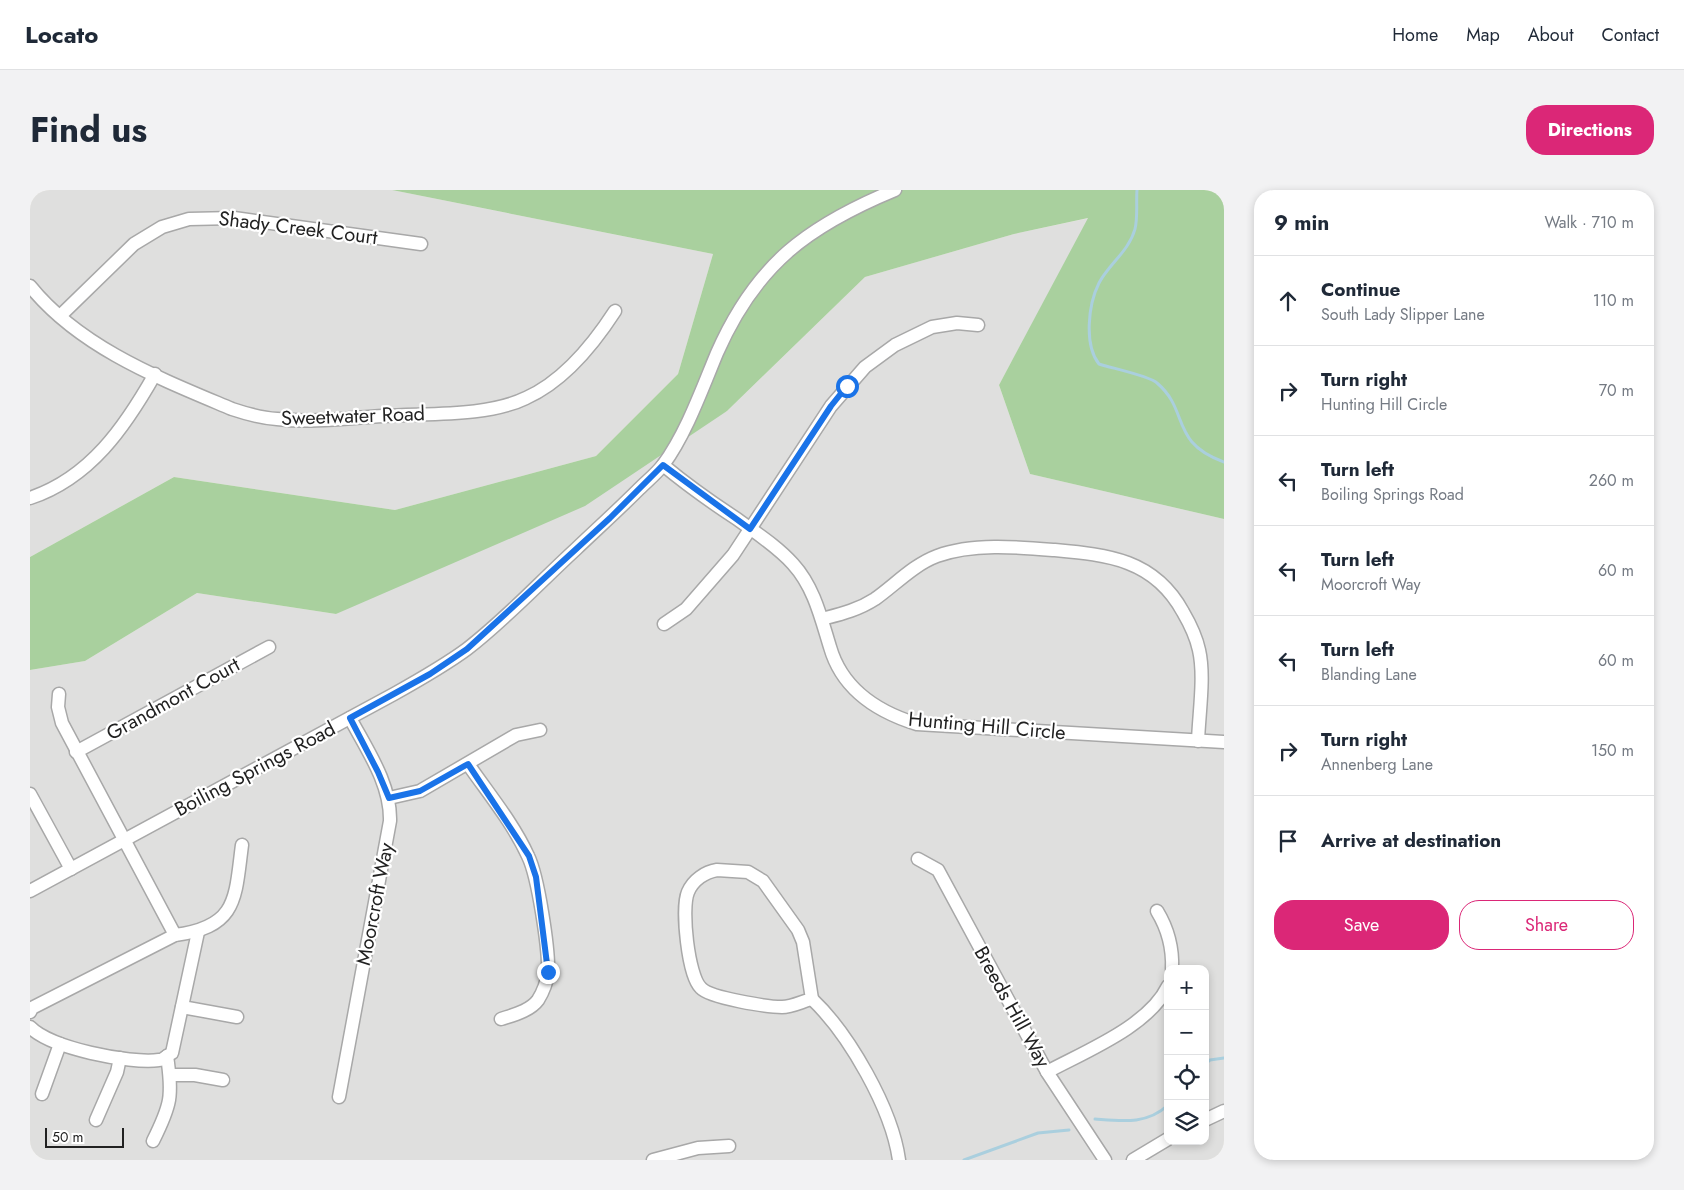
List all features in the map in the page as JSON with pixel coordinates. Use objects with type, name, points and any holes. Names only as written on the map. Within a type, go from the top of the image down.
[{"type":"street","name":"Boiling Springs Road","points":[[30,891],[430,674],[467,649],[610,518],[663,465],[694,410],[727,332],[766,274],[782,256],[819,227],[854,207],[895,190]]},
{"type":"street","name":"Shady Creek Court","points":[[60,316],[134,244],[162,227],[189,219],[234,218],[422,244]]},
{"type":"street","name":"Sweetwater Road","points":[[30,286],[60,316],[90,340],[155,374],[232,409],[276,419],[335,419],[493,408],[528,397],[559,377],[583,352],[615,311]]},
{"type":"street","points":[[664,624],[686,609],[733,555],[831,406],[865,368],[895,345],[932,327],[956,323],[978,325]]},
{"type":"street","points":[[30,498],[62,483],[96,458],[124,424],[155,374]]},
{"type":"street","name":"Hunting Hill Circle","points":[[663,465],[778,549],[796,567],[808,586],[822,619],[830,650],[849,683],[874,706],[897,718],[917,724],[1224,742]]},
{"type":"street","points":[[822,619],[864,606],[916,567],[929,559],[951,552],[988,549],[1038,549],[1091,554],[1122,560],[1144,570],[1164,585],[1180,606],[1194,634],[1201,662],[1198,741]]},
{"type":"street","name":"Grandmont Court","points":[[76,752],[269,647]]},
{"type":"street","points":[[59,694],[58,707],[62,723],[175,935]]},
{"type":"street","name":"Moorcroft Way","points":[[339,1097],[390,821],[389,798],[378,772],[350,718]]},
{"type":"street","points":[[389,798],[420,791],[516,735],[540,730]]},
{"type":"street","points":[[468,764],[529,856],[536,877],[546,950],[548,972],[545,986],[537,1002],[522,1012],[502,1019]]},
{"type":"street","points":[[30,794],[71,869]]},
{"type":"street","points":[[30,1012],[32,1008],[175,935],[198,932],[220,917],[234,900],[242,845]]},
{"type":"street","name":"Breeds Hill Way","points":[[918,858],[938,870],[1047,1072],[1105,1160]]},
{"type":"street","points":[[812,998],[782,1007],[716,996],[701,988],[690,968],[686,903],[688,891],[695,880],[706,873],[717,870],[748,872],[763,881],[801,936],[812,998],[834,1021],[851,1047],[892,1128],[899,1160]]},
{"type":"street","points":[[1157,911],[1168,929],[1172,965]]},
{"type":"street","points":[[30,1027],[38,1035],[74,1049],[120,1058],[160,1060],[172,1053],[198,932]]},
{"type":"street","points":[[1047,1072],[1138,1021],[1153,1009],[1164,992]]},
{"type":"street","points":[[182,1007],[237,1017]]},
{"type":"street","points":[[42,1094],[60,1044]]},
{"type":"street","points":[[153,1141],[168,1110],[170,1074],[167,1056]]},
{"type":"street","points":[[96,1120],[117,1072],[120,1058]]},
{"type":"street","points":[[170,1074],[195,1075],[223,1080]]},
{"type":"street","points":[[1209,1118],[1224,1111]]},
{"type":"street","points":[[1133,1160],[1164,1141]]},
{"type":"street","points":[[653,1160],[698,1148],[729,1146]]},
{"type":"shaded area","points":[[30,190],[392,190],[713,254],[678,374],[596,456],[395,510],[174,477],[30,557]]},
{"type":"shaded area","points":[[1089,218],[999,385],[1030,474],[1224,519],[1224,1160],[30,1160],[30,670],[85,661],[197,593],[336,614],[727,411],[865,277],[1014,234]]},
{"type":"green space","points":[[392,190],[1224,190],[1224,519],[1030,474],[999,385],[1088,218],[1014,234],[865,277],[727,411],[585,506],[336,614],[197,593],[85,661],[30,670],[30,557],[174,477],[395,510],[596,456],[678,374],[713,254]]},
{"type":"waterway","points":[[1137,190],[1136,220],[1132,237],[1124,251],[1103,276],[1092,302],[1089,325],[1094,356],[1099,364],[1139,375],[1157,383],[1174,404],[1187,436],[1207,454],[1224,462]]},
{"type":"waterway","points":[[1209,1061],[1224,1058]]},
{"type":"waterway","points":[[1095,1119],[1124,1121],[1143,1119],[1164,1108]]},
{"type":"waterway","points":[[964,1160],[1038,1133],[1069,1130]]},
{"type":"route","points":[[548,972],[536,877],[529,856],[468,764],[420,791],[389,798],[378,772],[350,718],[430,674],[467,649],[494,627],[610,518],[663,465],[687,485],[750,529],[831,406],[847,386]]}]
